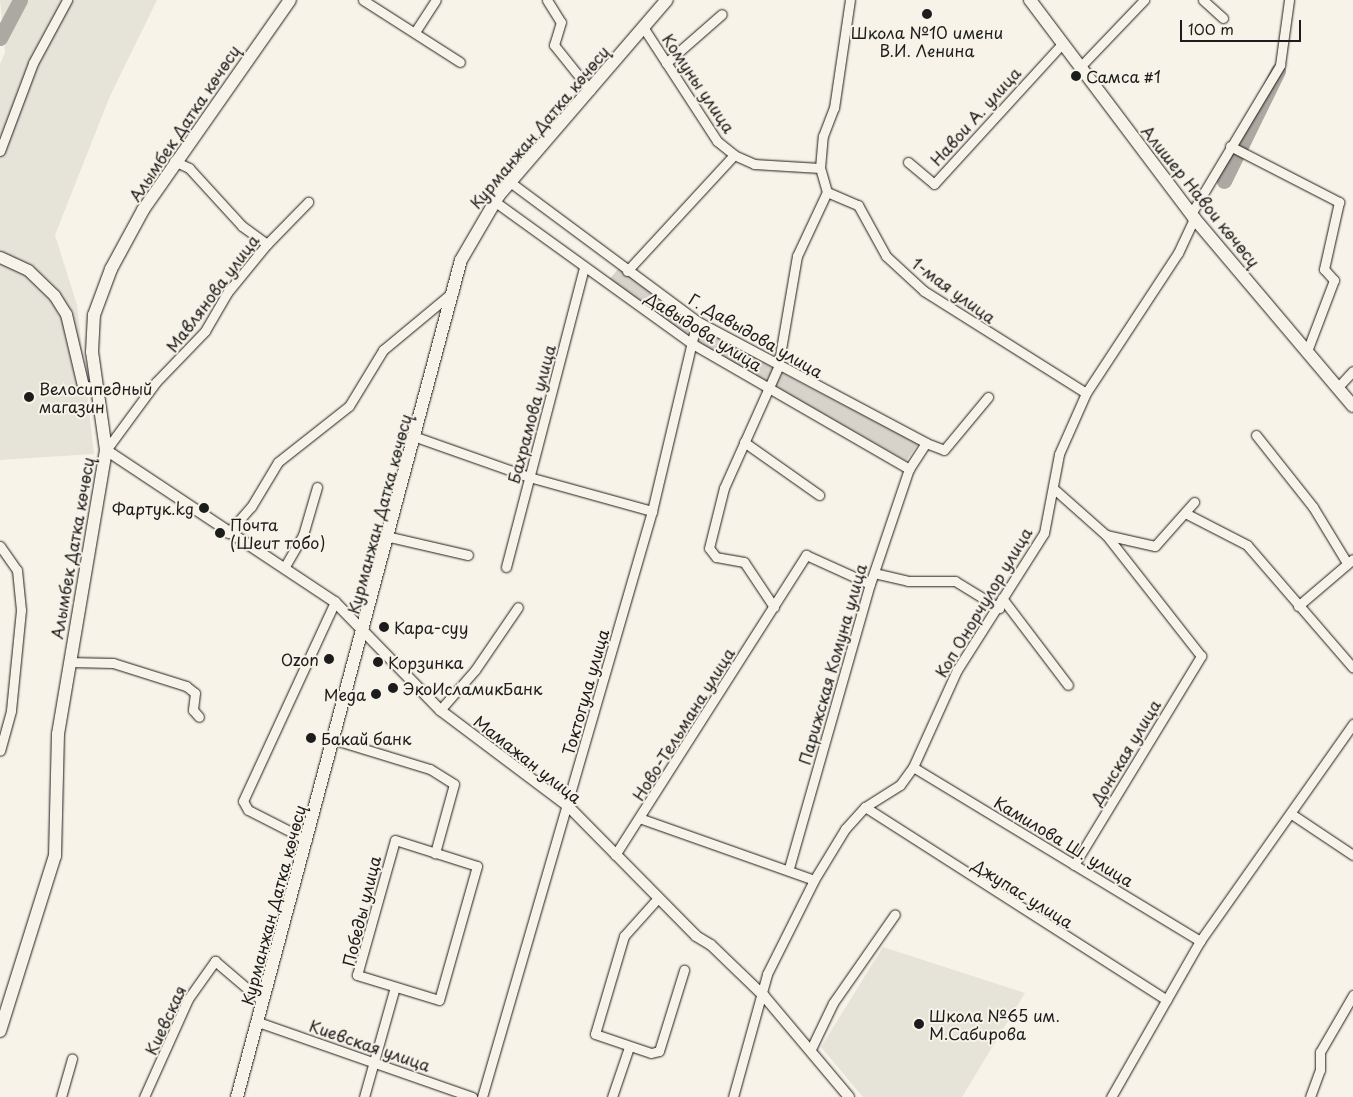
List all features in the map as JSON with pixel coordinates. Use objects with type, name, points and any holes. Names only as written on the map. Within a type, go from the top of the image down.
[{"type":"main road","name":"Алымбек Датка көчөсү","points":[[0,1031],[50,881],[58,734],[106,450],[96,389],[92,330],[102,292],[174,161],[290,0]]},
{"type":"main road","name":"Курманжан Датка көчөсү","points":[[237,1097],[390,538],[456,290],[462,260],[494,201],[667,0]]},
{"type":"main road","name":"Алишер Навои көчөсү","points":[[1030,0],[1193,216],[1353,406]]},
{"type":"main road","points":[[0,257],[28,270],[54,295],[66,314],[84,386],[96,389]]},
{"type":"street","points":[[0,151],[33,63],[68,0]]},
{"type":"street","points":[[363,0],[460,62]]},
{"type":"street","points":[[415,32],[436,0]]},
{"type":"street","points":[[547,0],[561,22],[554,45],[590,90]]},
{"type":"street","points":[[774,607],[744,562],[716,556],[709,548],[724,488],[778,367],[797,256],[827,192],[820,168],[850,0]]},
{"type":"street","points":[[1080,67],[1144,0]]},
{"type":"street","points":[[1203,0],[1223,18]]},
{"type":"street","name":"Коп Онорчулор улица","points":[[733,1097],[764,996],[767,974],[814,880],[845,829],[865,808],[900,785],[913,767],[957,670],[999,608],[1002,598],[1044,533],[1059,454],[1086,393],[1154,292],[1230,146],[1280,65],[1289,0]]},
{"type":"street","points":[[666,62],[722,14]]},
{"type":"street","name":"Комуны улица","points":[[643,27],[717,141],[734,155],[754,164],[820,168]]},
{"type":"street","name":"Навои А. улица","points":[[908,162],[934,184],[1062,44]]},
{"type":"street","points":[[1230,146],[1339,202],[1324,270],[1334,280],[1307,351]]},
{"type":"street","points":[[627,271],[734,155]]},
{"type":"street","points":[[174,161],[189,168],[242,226],[266,244]]},
{"type":"street","name":"Г. Давыдова улица","points":[[510,182],[696,321],[778,367],[926,443]]},
{"type":"street","name":"1-мая улица","points":[[827,192],[858,205],[886,256],[924,291],[1086,393]]},
{"type":"street","name":"Давыдова улица","points":[[494,201],[691,344],[909,469]]},
{"type":"street","name":"Мавлянова улица","points":[[106,450],[156,382],[205,331],[227,293],[266,244],[308,202]]},
{"type":"street","name":"Бахрамова улица","points":[[506,567],[584,268]]},
{"type":"street","points":[[228,533],[251,507],[278,462],[349,406],[383,350],[427,309],[456,290]]},
{"type":"street","name":"Токтогула улица","points":[[482,1097],[569,807],[652,511],[696,321]]},
{"type":"street","points":[[1338,387],[1353,371]]},
{"type":"street","points":[[926,443],[944,450],[988,397]]},
{"type":"street","points":[[1256,435],[1313,507],[1350,561],[1298,606]]},
{"type":"street","points":[[416,437],[529,477],[652,511]]},
{"type":"street","points":[[744,442],[820,495]]},
{"type":"street","name":"Парижская Комуна улица","points":[[789,868],[870,584],[909,469],[926,443]]},
{"type":"street","name":"Мамажан улица","points":[[106,450],[228,533],[335,602],[365,630],[440,710],[569,807],[658,898],[764,996],[849,1097]]},
{"type":"street","points":[[284,568],[303,535],[317,487]]},
{"type":"street","points":[[1054,488],[1106,535],[1155,546],[1194,502]]},
{"type":"street","points":[[1185,513],[1247,545],[1353,668]]},
{"type":"street","name":"Донская улица","points":[[1074,865],[1201,656],[1106,535]]},
{"type":"street","points":[[390,538],[468,555]]},
{"type":"street","points":[[0,546],[17,570],[21,610],[11,711],[0,751]]},
{"type":"street","name":"Ново-Тельмана улица","points":[[615,855],[642,819],[806,555],[870,584]]},
{"type":"street","points":[[874,572],[908,581],[955,581],[999,608]]},
{"type":"street","points":[[1002,598],[1068,685]]},
{"type":"street","points":[[307,840],[248,810],[243,801],[335,602]]},
{"type":"street","points":[[440,710],[475,670],[518,607]]},
{"type":"street","points":[[69,662],[113,663],[186,686],[195,693],[194,710],[199,717]]},
{"type":"street","points":[[1111,1097],[1200,941],[1293,815],[1353,724]]},
{"type":"street","points":[[335,740],[430,769],[454,784],[435,853]]},
{"type":"street","name":"Камилова Ш. улица","points":[[913,767],[1200,941]]},
{"type":"street","name":"Джупас улица","points":[[865,808],[1167,1000]]},
{"type":"street","points":[[1293,815],[1353,855]]},
{"type":"street","points":[[642,819],[789,868],[814,880]]},
{"type":"street","name":"Победы улица","points":[[394,840],[477,866],[438,1000],[395,987],[357,975],[394,840]]},
{"type":"street","points":[[658,898],[624,936],[593,1030],[600,1039],[628,1047],[659,1051],[684,970]]},
{"type":"street","points":[[810,1051],[833,1003],[895,914]]},
{"type":"street","name":"Киевская","points":[[144,1097],[188,1000],[215,961],[263,1002]]},
{"type":"street","points":[[364,1097],[395,987]]},
{"type":"street","points":[[1310,1097],[1320,1070],[1320,1052],[1353,995]]},
{"type":"street","name":"Киевская улица","points":[[258,1022],[374,1061],[472,1097]]},
{"type":"street","points":[[612,1097],[628,1047]]},
{"type":"street","points":[[61,1097],[72,1059]]},
{"type":"shaded area","points":[[0,0],[157,0],[110,96],[55,235],[77,305],[94,454],[0,460],[0,64],[5,53]]},
{"type":"shaded area","points":[[619,268],[691,320],[687,335],[608,281]]},
{"type":"shaded area","points":[[703,329],[774,368],[767,381],[696,342]]},
{"type":"shaded area","points":[[782,373],[918,444],[906,461],[775,386]]},
{"type":"shaded area","name":"Школа №65 им. М.Сабирова","points":[[883,947],[1025,993],[962,1097],[863,1097],[821,1047]]},
{"type":"waterway","points":[[0,38],[20,0]]},
{"type":"waterway","points":[[1224,181],[1278,71]]},
{"type":"place","name":"Школа №10 имени В.И. Ленина","points":[[927,14]]},
{"type":"place","name":"Самса #1","points":[[1076,76]]},
{"type":"place","name":"Велосипедный магазин","points":[[29,397]]},
{"type":"place","name":"Фартук.kg","points":[[204,508]]},
{"type":"place","name":"Почта (Шеит тобо)","points":[[220,533]]},
{"type":"place","name":"Кара-суу","points":[[384,627]]},
{"type":"place","name":"Ozon","points":[[329,659]]},
{"type":"place","name":"Корзинка","points":[[378,662]]},
{"type":"place","name":"ЭкоИсламикБанк","points":[[393,688]]},
{"type":"place","name":"Mega","points":[[376,694]]},
{"type":"place","name":"Бакай банк","points":[[311,738]]},
{"type":"place","name":"Школа №65 им. М.Сабирова","points":[[919,1024]]}]
